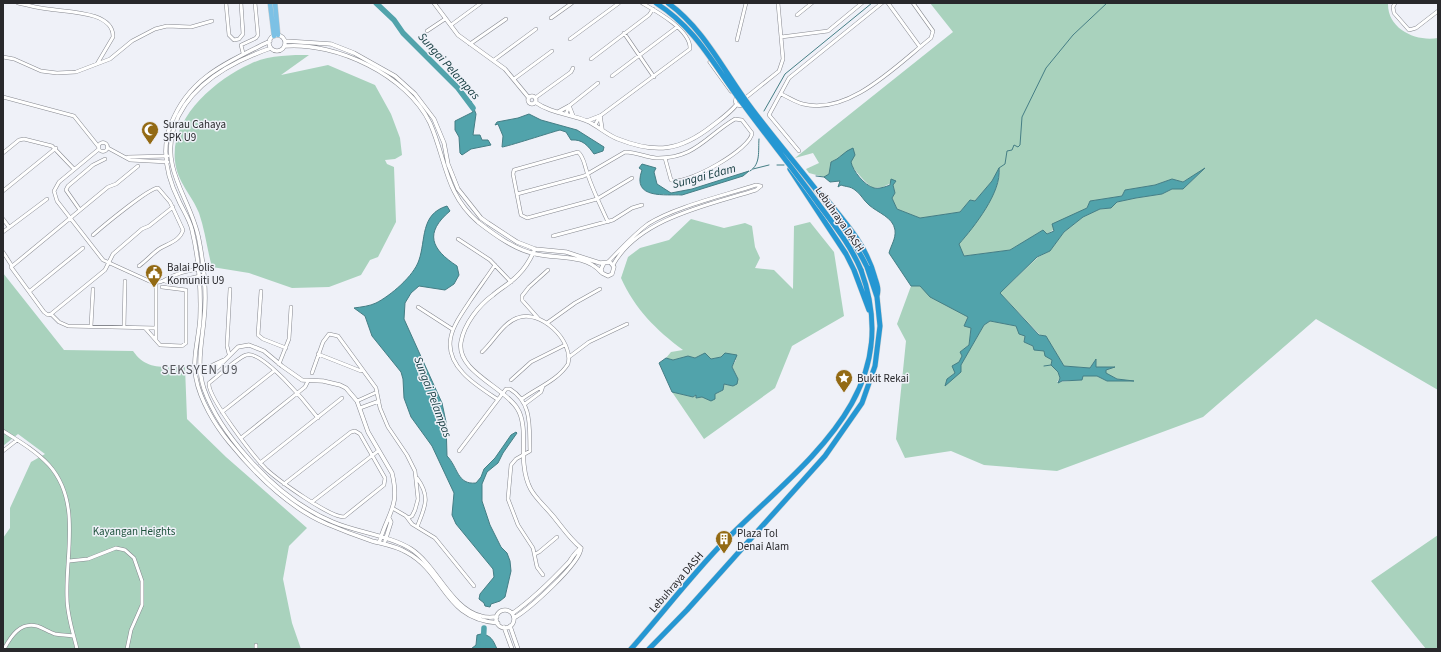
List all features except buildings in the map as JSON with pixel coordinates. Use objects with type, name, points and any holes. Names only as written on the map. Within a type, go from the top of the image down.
[{"type":"highway","name":"Lebuhraya DASH","points":[[631,649],[718,548],[771,498],[843,418],[860,391],[868,366],[872,341],[870,297],[861,270],[850,247],[742,102],[694,34],[680,19],[656,3]]},
{"type":"highway","name":"Lebuhraya DASH","points":[[649,649],[687,610],[802,482],[825,456],[853,419],[867,391],[875,366],[880,326],[877,297],[867,267],[846,230],[748,104],[698,31],[684,15],[667,3]]},
{"type":"highway","points":[[784,160],[846,254],[854,270],[871,314]]},
{"type":"highway","points":[[804,172],[853,230],[864,247],[878,289],[877,297]]},
{"type":"main road","points":[[270,3],[276,35]]},
{"type":"main road","points":[[275,3],[276,35]]},
{"type":"street","points":[[18,3],[44,9],[88,14],[105,21],[111,27],[113,37],[97,64]]},
{"type":"street","points":[[226,3],[229,35],[234,40],[239,39],[243,34],[241,3]]},
{"type":"street","points":[[243,53],[240,46],[256,38],[258,35],[255,3]]},
{"type":"street","points":[[435,3],[458,35],[494,60],[514,79],[529,98],[530,103],[535,102],[558,112],[587,121],[617,139],[635,144],[667,148],[690,142],[731,111],[737,104]]},
{"type":"street","points":[[451,25],[481,3]]},
{"type":"street","points":[[551,18],[572,3]]},
{"type":"street","points":[[570,39],[619,3]]},
{"type":"street","points":[[587,121],[600,116],[688,52],[690,45],[677,27],[666,17],[642,3]]},
{"type":"street","points":[[652,3],[684,26],[696,40],[736,99],[737,104]]},
{"type":"street","points":[[667,3],[682,15],[692,26],[743,99],[804,172]]},
{"type":"street","points":[[737,40],[746,3]]},
{"type":"street","points":[[736,99],[743,99],[779,71],[783,59],[778,3]]},
{"type":"street","points":[[797,15],[812,3]]},
{"type":"street","points":[[781,37],[828,31],[862,3]]},
{"type":"street","points":[[798,151],[769,115],[789,78],[882,3]]},
{"type":"street","points":[[888,3],[920,47]]},
{"type":"street","points":[[781,94],[802,104],[829,105],[866,91],[931,38],[932,31],[913,3]]},
{"type":"street","points":[[1395,3],[1393,7],[1394,13],[1409,30],[1416,28],[1438,11]]},
{"type":"street","points":[[591,59],[649,15],[653,9]]},
{"type":"street","points":[[427,31],[446,18]]},
{"type":"street","points":[[470,44],[506,19]]},
{"type":"street","points":[[3,56],[41,71],[57,73],[76,72],[110,60],[123,47],[141,35],[161,26],[191,27],[212,21]]},
{"type":"street","points":[[612,76],[677,27]]},
{"type":"street","points":[[494,60],[536,29]]},
{"type":"street","points":[[624,33],[654,77]]},
{"type":"street","points":[[512,649],[504,627],[498,623],[480,621],[464,613],[422,564],[405,552],[374,536],[332,522],[304,507],[271,482],[231,437],[209,401],[201,378],[200,359],[204,318],[204,275],[201,268],[196,225],[180,192],[166,156],[168,132],[178,109],[194,87],[205,77],[215,69],[243,53],[270,41],[276,35],[283,38],[285,41],[331,44],[354,53],[395,76],[415,94],[434,119],[444,143],[448,164],[454,181],[470,205],[481,218],[517,242],[535,249],[566,252],[613,265]]},
{"type":"street","points":[[270,41],[271,48]]},
{"type":"street","points":[[285,41],[285,46]]},
{"type":"street","points":[[244,43],[247,51]]},
{"type":"street","points":[[169,162],[171,156],[171,141],[175,124],[194,94],[206,82],[230,66],[271,48],[278,51],[285,46],[305,46],[336,51],[390,78],[413,100],[429,122],[438,142],[443,166],[454,192],[461,203],[477,221],[517,248],[533,253],[582,260],[593,264],[602,273],[608,276],[612,274],[615,269],[613,265]]},
{"type":"street","points":[[514,79],[552,51]]},
{"type":"street","points":[[529,98],[532,96],[535,98],[571,72],[574,68]]},
{"type":"street","points":[[558,112],[569,106],[598,84]]},
{"type":"street","points":[[3,97],[21,104],[74,116],[95,140],[99,148],[103,151],[108,148]]},
{"type":"street","points":[[742,105],[743,99]]},
{"type":"street","points":[[737,104],[742,105],[784,160]]},
{"type":"street","points":[[566,114],[569,106]]},
{"type":"street","points":[[569,106],[573,116]]},
{"type":"street","points":[[595,125],[600,116]]},
{"type":"street","points":[[600,116],[602,129]]},
{"type":"street","points":[[624,152],[649,157],[665,158],[684,153],[701,145],[735,119],[742,120],[752,133],[749,140],[715,167],[694,176],[675,181],[671,180],[665,158]]},
{"type":"street","points":[[3,153],[19,140],[24,139],[56,148],[74,169]]},
{"type":"street","points":[[95,140],[107,144],[108,148],[128,157],[130,160],[169,162]]},
{"type":"street","points":[[103,142],[99,148],[58,182],[54,191],[57,201],[70,219],[103,260],[156,283],[164,281],[176,274],[201,268]]},
{"type":"street","points":[[517,194],[587,175],[624,152],[628,142]]},
{"type":"street","points":[[632,153],[635,144]]},
{"type":"street","points":[[3,147],[8,149]]},
{"type":"street","points":[[3,192],[56,148]]},
{"type":"street","points":[[608,222],[597,199],[587,175],[582,157],[575,152],[516,168],[513,174],[521,215],[527,218],[597,199],[632,178]]},
{"type":"street","points":[[128,157],[171,156]]},
{"type":"street","points":[[80,210],[66,190],[68,186],[93,165],[105,159]]},
{"type":"street","points":[[12,266],[108,187],[116,184],[138,166]]},
{"type":"street","points":[[586,168],[593,171]]},
{"type":"street","points":[[602,273],[601,269],[606,263],[636,233],[657,219],[734,192],[761,186],[756,190],[659,224],[638,237],[613,265]]},
{"type":"street","points":[[92,235],[126,207],[154,187],[161,190],[173,207],[182,226],[182,234],[166,247],[161,248],[139,266]]},
{"type":"street","points":[[3,232],[46,199]]},
{"type":"street","points":[[553,236],[608,222],[632,208],[642,206]]},
{"type":"street","points":[[51,314],[105,270],[113,254],[173,207]]},
{"type":"street","points":[[3,219],[9,227]]},
{"type":"street","points":[[458,239],[495,265],[511,282]]},
{"type":"street","points":[[30,291],[83,248]]},
{"type":"street","points":[[518,649],[510,626],[513,616],[569,561],[576,551],[581,548],[535,497],[525,470],[521,416],[512,400],[475,371],[466,362],[460,343],[470,321],[484,302],[511,282],[526,265],[535,249]]},
{"type":"street","points":[[3,252],[44,312],[48,315],[51,314],[62,325],[156,328]]},
{"type":"street","points":[[495,265],[452,329],[450,339],[451,353],[460,370],[477,385],[497,399]]},
{"type":"street","points":[[201,268],[199,276],[200,319],[195,370],[200,393],[218,427],[237,451],[261,477],[283,497],[308,514],[325,523],[408,548],[426,562],[461,605],[481,616],[497,617]]},
{"type":"street","points":[[522,399],[537,387],[543,386],[567,366],[569,357],[565,345],[556,331],[538,318],[522,296],[529,287],[548,270]]},
{"type":"street","points":[[164,281],[170,283],[204,275]]},
{"type":"street","points":[[124,327],[125,281]]},
{"type":"street","points":[[156,283],[156,340]]},
{"type":"street","points":[[145,328],[160,345],[182,346],[186,340],[186,290],[162,288]]},
{"type":"street","points":[[91,326],[93,289]]},
{"type":"street","points":[[229,354],[227,346],[230,289]]},
{"type":"street","points":[[547,324],[575,302],[600,289]]},
{"type":"street","points":[[261,291],[258,335],[263,339],[286,348]]},
{"type":"street","points":[[279,364],[286,348],[292,307]]},
{"type":"street","points":[[418,307],[452,329]]},
{"type":"street","points":[[482,352],[494,341],[504,326],[515,318],[525,316],[538,318]]},
{"type":"street","points":[[569,357],[589,342],[627,324]]},
{"type":"street","points":[[312,373],[318,354],[327,336],[329,334],[338,336],[377,392],[388,427],[407,455],[426,496],[424,512],[417,527]]},
{"type":"street","points":[[195,370],[217,368],[229,354],[238,347],[248,345],[264,351],[296,377],[308,381],[323,381],[346,388],[357,401],[363,422],[378,451],[392,473],[396,493],[394,509],[389,518],[391,522],[382,541]]},
{"type":"street","points":[[511,380],[531,362],[565,345]]},
{"type":"street","points":[[284,484],[351,432],[356,431],[371,456],[383,472],[385,478],[384,485],[342,518],[312,502],[284,484],[260,464],[222,412],[211,394],[209,383],[244,355],[251,354],[259,358],[286,380],[318,418]]},
{"type":"street","points":[[318,354],[363,371]]},
{"type":"street","points":[[200,359],[207,369]]},
{"type":"street","points":[[201,378],[207,369]]},
{"type":"street","points":[[222,412],[274,371]]},
{"type":"street","points":[[241,438],[298,393],[305,387],[308,381]]},
{"type":"street","points":[[526,404],[541,392],[543,386]]},
{"type":"street","points":[[459,451],[497,399],[508,389],[522,399],[526,404],[529,413],[530,452],[516,459],[511,465],[508,499],[518,525],[527,537],[535,554],[537,567],[543,575]]},
{"type":"street","points":[[357,401],[377,392]]},
{"type":"street","points":[[260,464],[342,398]]},
{"type":"street","points":[[360,408],[379,401]]},
{"type":"street","points":[[3,431],[36,453],[49,466],[56,474],[65,494],[68,505],[70,542],[67,599],[73,636],[77,649]]},
{"type":"street","points":[[3,451],[17,440]]},
{"type":"street","points":[[312,502],[378,451]]},
{"type":"street","points":[[408,518],[412,516],[418,499],[416,488],[417,478]]},
{"type":"street","points":[[394,509],[408,518],[417,527],[436,538],[474,586]]},
{"type":"street","points":[[374,536],[385,532]]},
{"type":"street","points":[[385,532],[392,542]]},
{"type":"street","points":[[535,554],[557,537]]},
{"type":"street","points":[[69,561],[83,560],[116,548],[125,550],[134,558],[142,581],[142,605],[131,630],[128,649]]},
{"type":"street","points":[[498,623],[497,617],[502,610],[508,610],[513,616]]},
{"type":"street","points":[[4,649],[13,633],[24,627],[38,626],[54,634],[73,636]]},
{"type":"street","points":[[504,627],[510,626]]},
{"type":"green space","points":[[930,3],[1388,3],[1392,20],[1404,32],[1421,38],[1438,38],[1438,390],[1316,319],[1203,417],[1057,471],[984,465],[951,451],[905,458],[896,439],[906,341],[897,324],[911,286],[920,286],[968,317],[964,326],[971,328],[969,345],[960,352],[962,356],[955,373],[947,379],[961,372],[961,365],[984,325],[990,321],[1016,326],[1025,336],[1024,342],[1033,346],[1034,350],[1044,350],[1052,360],[1051,365],[1058,372],[1060,378],[1057,382],[1082,380],[1083,376],[1097,376],[1107,381],[1131,381],[1117,379],[1105,373],[1106,370],[1113,367],[1096,367],[1095,360],[1090,368],[1064,366],[1046,336],[1040,335],[1000,293],[1038,257],[1050,251],[1064,232],[1083,217],[1100,209],[1111,208],[1117,202],[1162,194],[1172,189],[1183,189],[1203,170],[1182,182],[1172,179],[1155,185],[1125,190],[1122,196],[1090,201],[1087,208],[1047,234],[1043,230],[1010,250],[964,256],[958,245],[978,220],[991,197],[999,177],[999,169],[992,181],[975,201],[970,200],[960,212],[920,218],[897,209],[892,198],[895,193],[893,185],[895,181],[883,187],[873,188],[845,159],[840,156],[837,160],[831,162],[829,174],[824,177],[809,173],[806,169],[819,163],[813,153],[795,158],[953,32]]},
{"type":"green space","points":[[287,55],[309,55],[281,75],[328,65],[375,85],[391,114],[400,138],[402,155],[395,159],[385,160],[387,164],[394,167],[396,222],[378,257],[370,260],[361,275],[329,287],[292,288],[249,273],[212,267],[199,213],[176,169],[175,145],[187,116],[210,90],[223,80],[257,61]]},
{"type":"green space","points":[[691,219],[724,228],[745,223],[752,226],[755,247],[760,258],[755,268],[774,270],[793,289],[794,226],[810,222],[834,252],[844,316],[792,346],[775,388],[704,439],[672,392],[693,397],[697,395],[696,398],[702,397],[715,399],[715,394],[723,390],[724,384],[733,386],[738,379],[732,367],[736,360],[721,357],[711,359],[705,354],[695,358],[688,356],[673,360],[666,358],[671,352],[683,350],[655,327],[647,318],[633,300],[621,278],[628,257],[640,248],[669,240]]},
{"type":"green space","name":"Kayangan Heights","points":[[3,273],[64,350],[133,351],[144,362],[150,365],[163,367],[185,367],[187,419],[226,457],[307,528],[289,546],[283,579],[292,623],[301,649],[3,649],[3,538],[10,528],[10,508],[31,462],[45,454],[18,434],[3,446]]},
{"type":"green space","points":[[1438,535],[1438,649],[1426,649],[1371,581]]},
{"type":"water","points":[[471,101],[476,114],[473,135],[480,135],[482,140],[488,140],[491,145],[471,149],[462,155],[460,153],[459,137],[455,130],[455,121],[473,112],[469,103]]},
{"type":"water","points":[[529,114],[541,120],[577,130],[604,147],[603,151],[594,154],[585,144],[579,141],[571,140],[566,132],[560,130],[502,147],[503,136],[498,124],[495,125],[497,122],[518,118]]},
{"type":"water","points":[[853,148],[855,155],[851,162],[852,166],[863,181],[874,188],[882,188],[890,185],[891,179],[896,181],[893,185],[895,193],[892,198],[897,209],[920,218],[960,212],[970,200],[975,201],[992,181],[999,168],[999,177],[992,198],[979,219],[959,244],[964,256],[1010,250],[1043,230],[1047,234],[1054,231],[1052,224],[1087,208],[1090,201],[1122,196],[1125,190],[1155,185],[1172,179],[1183,182],[1205,168],[1183,189],[1172,189],[1162,194],[1117,202],[1111,208],[1100,209],[1083,217],[1064,232],[1050,251],[1037,257],[1000,293],[1039,335],[1046,336],[1064,366],[1090,368],[1096,359],[1096,367],[1115,367],[1106,370],[1106,373],[1117,379],[1134,381],[1107,381],[1097,376],[1083,376],[1082,380],[1062,381],[1058,383],[1060,378],[1058,372],[1051,365],[1052,360],[1045,356],[1044,351],[1034,350],[1033,346],[1024,342],[1025,336],[1019,334],[1016,326],[990,321],[984,325],[961,365],[961,372],[945,386],[947,379],[955,373],[952,366],[959,362],[962,356],[960,352],[969,345],[971,328],[964,326],[968,317],[930,297],[920,286],[911,286],[889,253],[894,239],[895,230],[888,218],[869,205],[859,193],[850,187],[841,185],[838,187],[840,181],[830,182],[824,177],[829,174],[831,162]]},
{"type":"water","points":[[642,164],[656,168],[654,172],[657,184],[671,193],[692,189],[749,171],[743,176],[682,195],[659,195],[646,191],[641,186],[640,180],[642,170],[639,168]]},
{"type":"water","points":[[447,206],[450,211],[436,226],[434,240],[441,253],[457,266],[459,275],[454,284],[445,290],[419,286],[411,293],[405,303],[404,319],[442,403],[446,422],[447,456],[451,460],[461,478],[470,483],[476,483],[481,477],[484,469],[495,458],[511,435],[516,432],[517,433],[498,463],[487,472],[482,484],[482,501],[490,525],[501,547],[507,553],[511,571],[505,597],[500,601],[491,604],[490,607],[485,606],[479,599],[480,594],[494,577],[493,569],[456,524],[452,515],[454,493],[432,446],[411,417],[404,398],[401,372],[372,336],[365,316],[354,308],[376,303],[388,296],[407,279],[419,260],[428,221],[438,210]]},
{"type":"water","points":[[705,353],[711,359],[721,357],[725,353],[737,355],[732,367],[738,379],[737,384],[733,386],[724,384],[723,390],[715,394],[715,399],[711,401],[702,397],[696,398],[696,395],[693,397],[672,392],[659,363],[666,358],[673,360],[688,356],[695,358]]},
{"type":"water","points":[[481,634],[491,638],[497,649],[471,649],[476,645],[477,635]]},
{"type":"waterway","name":"Sungai Pelampas","points":[[376,3],[394,20],[403,33],[458,88],[473,108]]},
{"type":"waterway","name":"Sungai Edam","points":[[764,111],[785,74],[872,3]]},
{"type":"waterway","points":[[999,168],[1005,164],[1007,151],[1012,150],[1014,145],[1018,147],[1020,145],[1022,117],[1046,68],[1073,35],[1107,3]]},
{"type":"waterway","name":"Sungai Edam","points":[[750,171],[756,165],[759,153],[759,139]]},
{"type":"waterway","points":[[753,169],[769,165]]},
{"type":"waterway","points":[[777,165],[784,165]]},
{"type":"waterway","points":[[816,176],[824,177]]},
{"type":"waterway","points":[[1044,366],[1051,365]]},
{"type":"waterway","name":"Sungai Pelampas","points":[[483,649],[484,628]]},
{"type":"place","name":"Surau Cahaya SPK U9","points":[[150,145]]},
{"type":"place","name":"Balai Polis Komuniti U9","points":[[154,288]]},
{"type":"place","name":"Bukit Rekai","points":[[844,393]]},
{"type":"place","name":"Plaza Tol Denai Alam","points":[[724,554]]},
{"type":"district","name":"SEKSYEN U9","points":[[200,369]]}]
